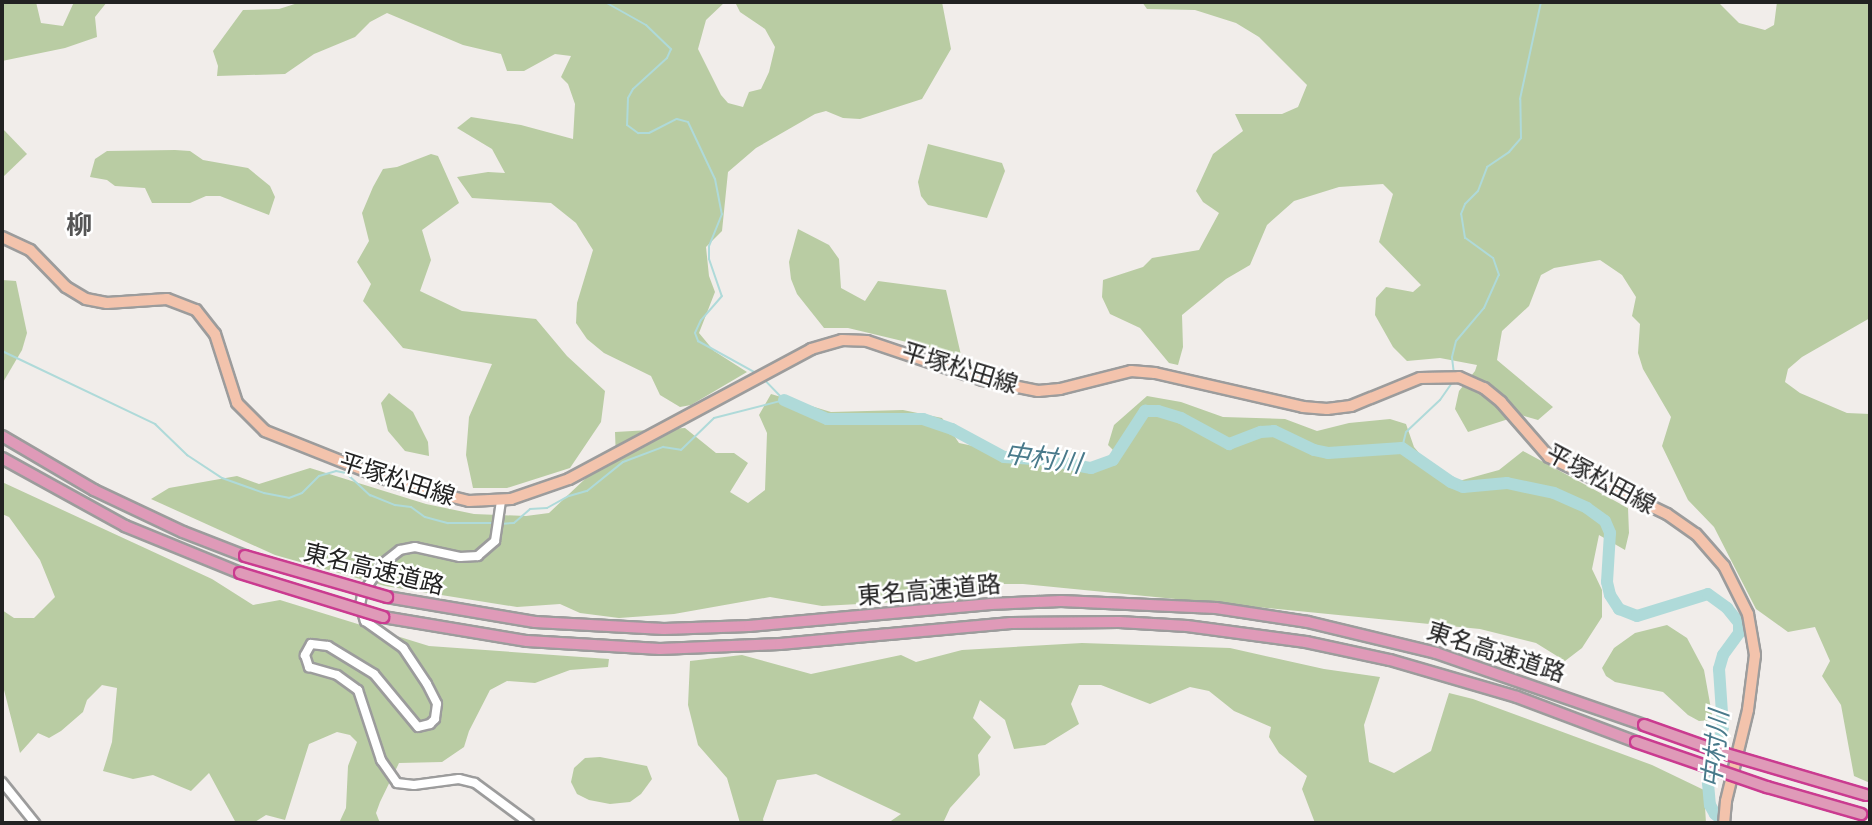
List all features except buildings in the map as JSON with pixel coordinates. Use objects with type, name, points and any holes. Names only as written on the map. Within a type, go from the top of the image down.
[{"type":"highway","name":"東名高速道路","points":[[2,436],[94,490],[245,556],[387,597],[535,622],[664,629],[773,625],[1033,602],[1106,601],[1216,608],[1308,622],[1436,653],[1756,764],[1869,796]]},
{"type":"highway","name":"東名高速道路","points":[[2,458],[125,526],[240,573],[383,617],[527,640],[660,649],[780,643],[1011,622],[1119,622],[1187,626],[1306,642],[1401,663],[1517,697],[1754,783],[1866,815]]},
{"type":"main road","name":"平塚松田線","points":[[2,237],[30,250],[66,286],[86,299],[107,303],[167,299],[197,310],[215,334],[237,403],[265,431],[432,495],[469,502],[501,503],[569,479],[824,344],[867,341],[983,380],[1038,391],[1060,389],[1131,372],[1155,373],[1303,407],[1340,409],[1371,400],[1420,378],[1448,376],[1484,387],[1501,402],[1549,457],[1667,514],[1696,534],[1735,583],[1748,614],[1755,655],[1748,710],[1726,801],[1724,823]]},
{"type":"street","points":[[501,503],[497,532],[488,548],[469,558],[415,547],[400,550],[382,564],[362,595],[360,605],[365,621],[402,648],[432,694],[437,711],[430,724],[418,727],[373,674],[328,646],[311,644],[305,655],[309,667],[337,675],[358,690],[385,770],[397,783],[414,785],[459,779],[475,783],[529,823]]},
{"type":"street","points":[[2,782],[35,823]]},
{"type":"green space","points":[[2,2],[36,2],[41,23],[63,26],[74,2],[107,2],[95,17],[97,37],[65,48],[2,61]]},
{"type":"green space","points":[[301,2],[725,2],[706,20],[698,49],[721,95],[728,103],[743,107],[749,92],[761,89],[769,72],[775,47],[765,29],[740,12],[735,2],[942,2],[951,49],[922,99],[860,119],[843,118],[826,111],[815,114],[756,148],[728,172],[722,231],[706,247],[709,276],[715,292],[699,333],[714,351],[747,372],[691,405],[680,407],[660,395],[651,376],[604,353],[587,339],[576,323],[577,303],[593,250],[576,223],[551,203],[472,198],[457,177],[488,172],[505,173],[492,149],[457,128],[471,117],[521,125],[573,139],[575,104],[568,84],[561,77],[571,56],[555,54],[524,71],[507,71],[501,54],[463,45],[387,13],[370,22],[355,37],[314,54],[285,74],[217,76],[218,66],[213,51],[243,10],[279,9]]},
{"type":"green space","points":[[1142,2],[1718,2],[1739,23],[1765,30],[1774,25],[1777,2],[1870,2],[1870,318],[1802,357],[1788,369],[1785,382],[1800,393],[1847,413],[1870,414],[1870,783],[1854,776],[1841,705],[1822,676],[1830,661],[1815,627],[1788,632],[1756,609],[1714,527],[1688,500],[1662,446],[1671,417],[1643,369],[1638,353],[1640,324],[1632,316],[1636,297],[1622,275],[1600,260],[1554,268],[1541,275],[1529,306],[1502,331],[1497,360],[1553,407],[1538,420],[1521,415],[1468,432],[1455,409],[1459,391],[1477,365],[1440,358],[1407,361],[1393,347],[1375,315],[1376,298],[1386,287],[1413,292],[1421,285],[1379,242],[1393,194],[1383,184],[1339,187],[1294,201],[1267,225],[1250,265],[1226,279],[1182,315],[1183,347],[1178,365],[1169,363],[1140,328],[1110,314],[1102,297],[1103,280],[1143,267],[1152,258],[1199,250],[1219,213],[1203,202],[1196,191],[1213,154],[1243,131],[1235,114],[1282,114],[1298,107],[1307,85],[1259,37],[1236,23],[1195,10],[1147,9]]},
{"type":"green space","points":[[2,128],[27,154],[2,178]]},
{"type":"green space","points":[[928,144],[1002,163],[1005,171],[987,218],[928,205],[921,196],[918,182]]},
{"type":"green space","points":[[107,151],[190,151],[203,160],[248,168],[270,186],[275,197],[269,215],[220,196],[206,196],[190,203],[152,203],[145,188],[115,186],[107,180],[90,177],[95,159]]},
{"type":"green space","points":[[431,154],[438,156],[459,203],[422,230],[431,260],[420,291],[462,311],[536,319],[567,356],[605,391],[601,422],[570,468],[507,488],[473,488],[466,455],[469,417],[492,364],[403,348],[363,301],[371,284],[357,262],[369,241],[362,213],[373,187],[383,169],[397,167]]},
{"type":"green space","points":[[798,229],[829,245],[839,259],[841,288],[865,301],[878,281],[946,290],[961,355],[848,328],[824,328],[797,294],[791,279],[789,262]]},
{"type":"green space","points":[[2,280],[16,281],[27,333],[22,350],[2,384]]},
{"type":"green space","points":[[389,393],[413,412],[428,442],[429,456],[405,451],[388,431],[381,403]]},
{"type":"green space","points":[[771,394],[831,412],[903,410],[942,418],[959,443],[1062,465],[1108,465],[1116,453],[1108,445],[1114,425],[1147,396],[1181,402],[1223,417],[1285,419],[1317,431],[1349,423],[1390,419],[1406,424],[1414,447],[1430,466],[1459,481],[1499,470],[1523,451],[1628,508],[1629,533],[1625,550],[1599,535],[1592,569],[1602,590],[1602,617],[1582,648],[1565,661],[1536,643],[1480,629],[1023,584],[1003,584],[968,599],[945,602],[933,600],[822,606],[770,597],[674,614],[619,618],[580,613],[560,604],[517,607],[385,586],[275,555],[151,499],[169,488],[237,476],[259,484],[310,468],[426,504],[474,514],[526,516],[549,513],[586,478],[616,460],[615,432],[685,428],[716,453],[734,453],[748,463],[730,492],[748,503],[765,490],[767,433],[759,415]]},
{"type":"green space","points":[[2,482],[212,579],[253,605],[280,600],[429,646],[609,659],[608,667],[570,670],[535,683],[507,681],[490,690],[464,747],[442,762],[399,763],[376,813],[380,823],[339,823],[346,808],[348,766],[357,742],[350,735],[337,732],[309,744],[285,820],[266,815],[253,823],[236,823],[209,773],[191,791],[153,775],[133,779],[103,771],[112,742],[117,688],[102,685],[87,700],[83,712],[61,731],[49,738],[38,733],[20,753],[2,682],[2,610],[14,618],[34,618],[55,597],[40,560],[9,517],[2,514]]},
{"type":"green space","points":[[1667,625],[1687,638],[1704,670],[1713,720],[1699,721],[1688,715],[1663,692],[1615,682],[1606,676],[1602,668],[1614,648],[1635,633]]},
{"type":"green space","points":[[1082,643],[1230,648],[1324,669],[1380,677],[1364,725],[1369,762],[1394,773],[1431,751],[1449,693],[1473,699],[1652,765],[1704,790],[1706,823],[1315,823],[1302,789],[1307,776],[1279,753],[1269,737],[1271,727],[1234,711],[1209,691],[1190,687],[1150,704],[1101,685],[1079,685],[1071,704],[1079,724],[1045,745],[1014,749],[1005,720],[980,700],[973,718],[991,737],[978,755],[980,775],[950,808],[943,823],[888,823],[901,814],[816,774],[777,780],[763,819],[764,823],[740,823],[727,778],[698,745],[688,705],[690,661],[742,655],[811,674],[901,655],[916,662],[962,650]]},
{"type":"green space","points":[[600,757],[647,766],[652,779],[641,794],[630,802],[610,804],[589,800],[577,794],[571,782],[574,768],[585,758]]},
{"type":"waterway","name":"中村川","points":[[605,2],[646,25],[671,49],[667,58],[633,89],[628,98],[627,125],[638,133],[649,133],[677,119],[688,122],[715,179],[722,214],[709,247],[709,259],[722,296],[701,320],[695,333],[698,341],[758,374]]},
{"type":"waterway","points":[[1454,374],[1452,357],[1456,341],[1484,308],[1499,275],[1493,258],[1465,238],[1461,214],[1465,204],[1478,191],[1487,167],[1509,152],[1521,138],[1520,99],[1541,2]]},
{"type":"waterway","points":[[2,351],[155,424],[187,455],[222,478],[264,493],[289,498],[302,493],[319,476],[336,471],[346,473],[370,495],[395,505],[411,507],[425,517],[448,523],[494,523]]},
{"type":"waterway","points":[[499,524],[514,523],[530,509],[547,508],[569,496],[587,491],[623,462],[663,447],[681,450],[714,418],[784,400],[765,380]]},
{"type":"waterway","points":[[1402,448],[1406,432],[1440,400],[1452,383]]},
{"type":"waterway","name":"中村川","points":[[784,400],[827,419],[923,419],[952,429],[1004,457],[1047,460],[1091,468],[1113,460],[1145,411],[1158,411],[1181,418],[1229,444],[1261,432],[1274,431],[1314,450],[1328,453],[1402,448],[1451,482],[1463,487],[1507,483],[1554,493],[1587,508],[1605,521],[1610,533],[1607,582],[1610,595],[1619,609],[1637,616],[1708,594],[1727,608],[1739,623],[1739,633],[1723,655],[1719,669],[1723,727],[1708,783],[1710,805],[1715,814],[1726,823]]},
{"type":"district","name":"柳","points":[[79,225]]}]
